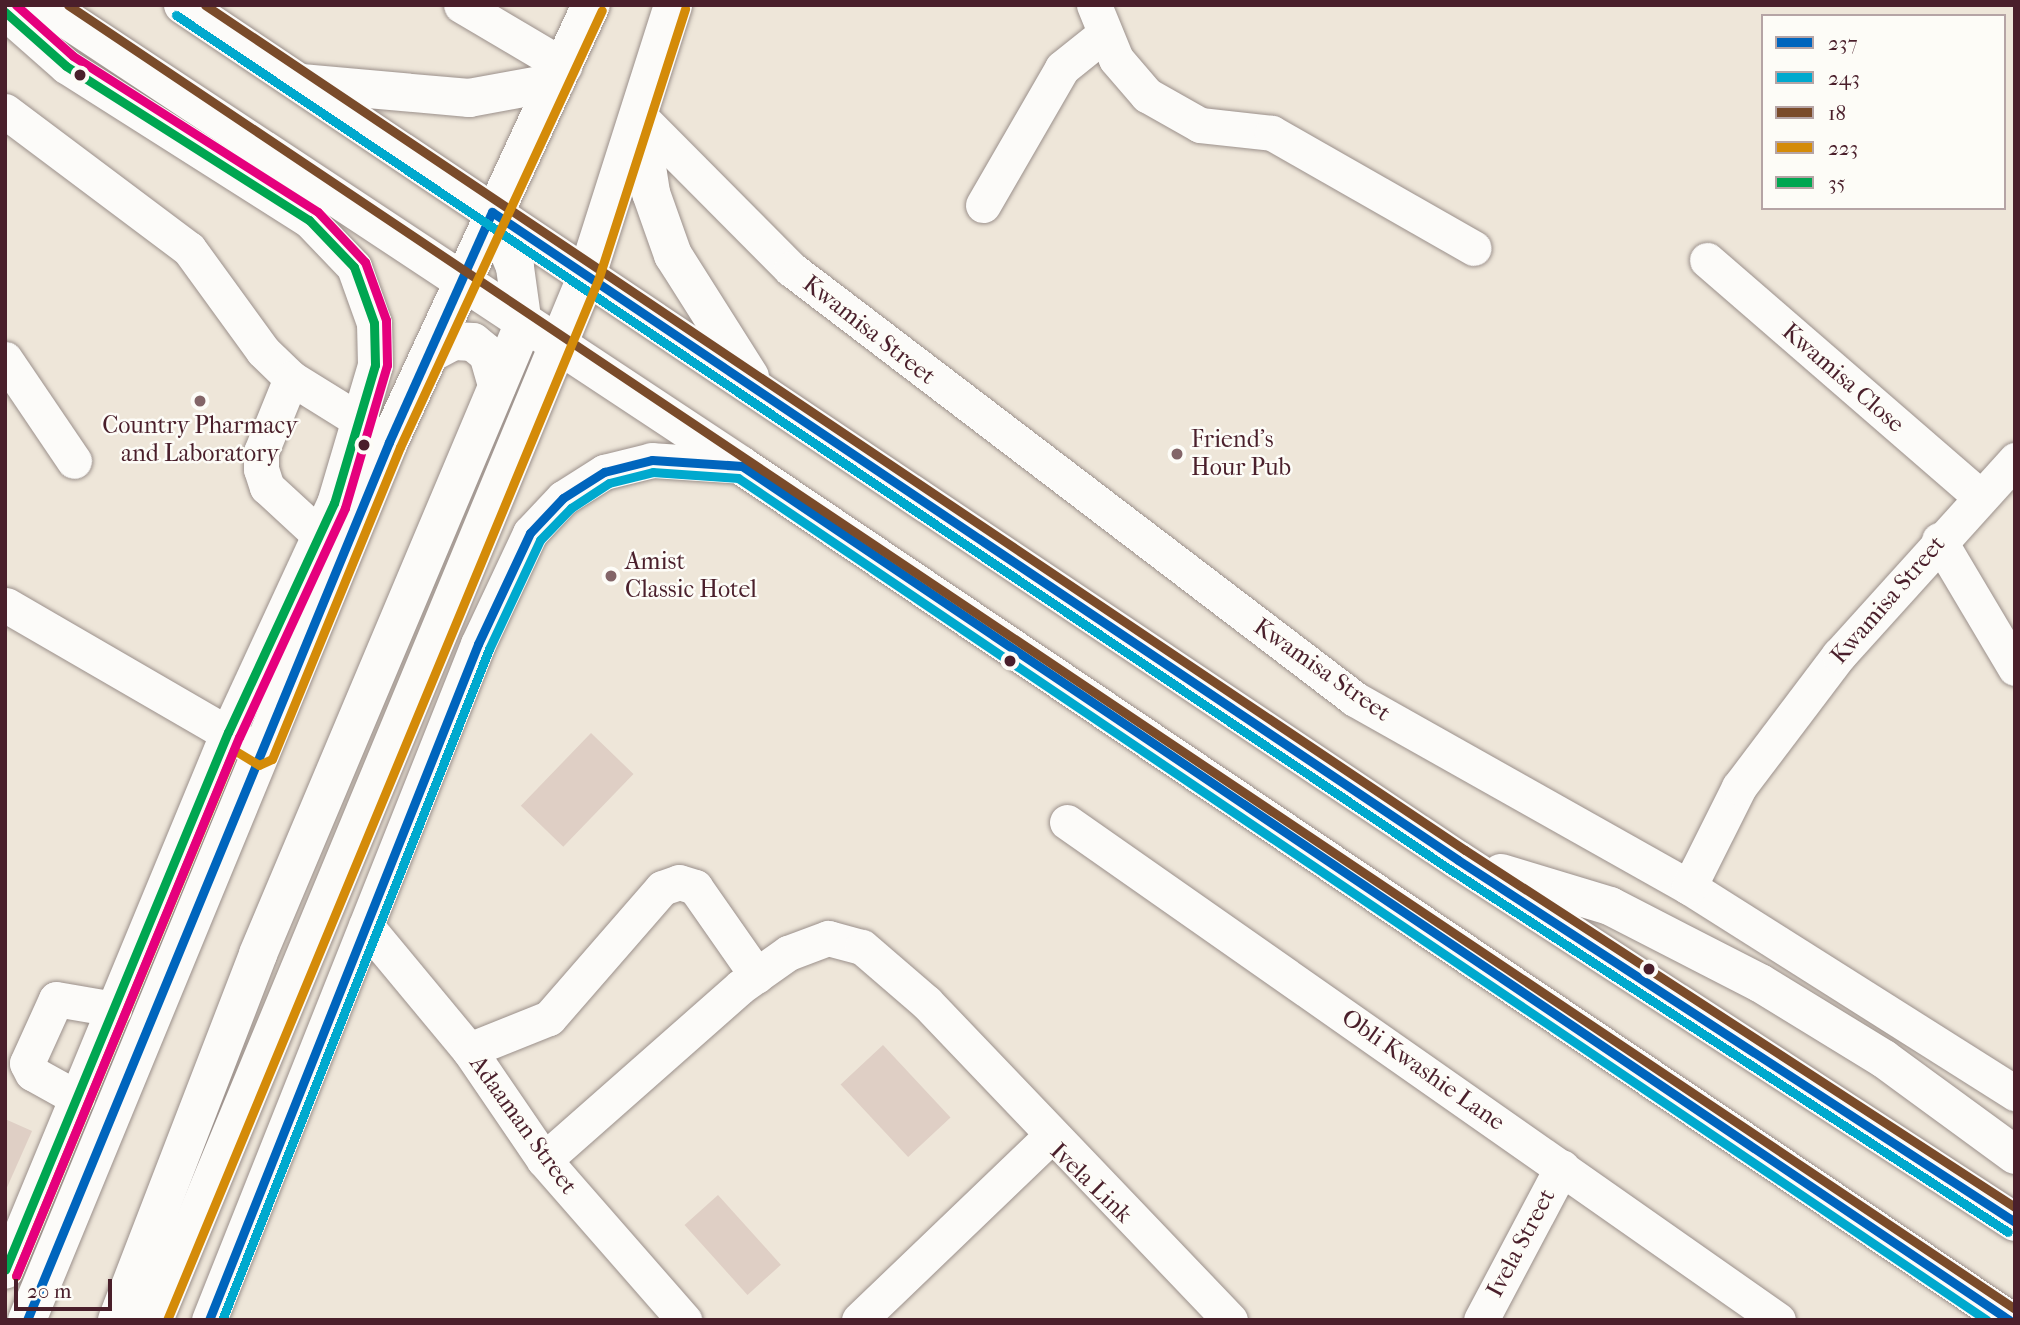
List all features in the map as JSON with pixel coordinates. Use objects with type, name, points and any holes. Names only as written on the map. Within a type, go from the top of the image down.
[{"type":"main road","points":[[45,5],[557,349],[742,466],[2008,1320]]},
{"type":"main road","points":[[183,5],[1458,860],[2015,1222]]},
{"type":"main road","points":[[27,1320],[261,752],[460,283],[591,5]]},
{"type":"main road","points":[[155,1320],[587,275],[673,5]]},
{"type":"main road","points":[[297,83],[469,98],[560,74]]},
{"type":"main road","points":[[639,116],[650,193],[673,255],[759,391]]},
{"type":"main road","points":[[117,1320],[258,954],[523,325],[514,267],[492,212]]},
{"type":"main road","points":[[431,353],[454,341],[473,342],[494,367],[497,386]]},
{"type":"main road","points":[[1458,860],[1610,906],[1760,983],[1884,1059],[2015,1155]]},
{"type":"street","points":[[461,5],[560,74]]},
{"type":"street","points":[[5,12],[66,66],[309,219],[354,267],[374,323],[375,365],[362,422],[319,535],[228,732],[5,1271]]},
{"type":"street","points":[[983,205],[1062,68],[1098,20],[1147,94],[1180,116],[1200,125],[1272,133],[1474,248]]},
{"type":"street","points":[[5,111],[189,249],[263,351],[291,378],[362,422]]},
{"type":"street","name":"Kwamisa Street","points":[[639,116],[791,270],[1355,699],[1689,887],[1739,787],[1839,655],[1978,495],[2015,460]]},
{"type":"street","name":"Kwamisa Close","points":[[1707,260],[1978,495]]},
{"type":"street","points":[[5,359],[74,461]]},
{"type":"street","points":[[291,378],[261,452],[261,469],[267,487],[319,535]]},
{"type":"street","points":[[209,1320],[478,644],[530,533],[563,498],[604,472],[652,460],[742,466]]},
{"type":"street","points":[[1939,540],[2015,668]]},
{"type":"street","points":[[6,605],[261,752]]},
{"type":"street","name":"Obli Kwashie Lane","points":[[1066,822],[1778,1320]]},
{"type":"street","points":[[469,1051],[549,1018],[663,888],[679,882],[695,887],[757,976]]},
{"type":"street","points":[[1689,887],[2015,1093]]},
{"type":"street","name":"Adaaman Street","points":[[366,926],[469,1051],[544,1160],[684,1320]]},
{"type":"street","points":[[544,1160],[757,976],[788,953],[828,938],[862,947],[1004,1081],[1049,1138]]},
{"type":"street","points":[[76,1098],[32,1073],[27,1063],[56,999],[114,1009]]},
{"type":"street","name":"Ivela Link","points":[[859,1320],[1049,1138],[1230,1320]]},
{"type":"street","name":"Ivela Street","points":[[1481,1320],[1562,1167]]},
{"type":"building","points":[[591,733],[633,774],[563,847],[521,806]]},
{"type":"building","points":[[883,1045],[951,1117],[908,1157],[841,1085]]},
{"type":"building","points":[[5,1119],[32,1131],[5,1192]]},
{"type":"building","points":[[718,1195],[781,1265],[747,1295],[685,1225]]},
{"type":"transit line","points":[[16,5],[73,56],[318,212],[365,262],[386,320],[387,365],[345,508],[239,737],[16,1276]]},
{"type":"transit line","name":"18","points":[[68,5],[2015,1309]]},
{"type":"transit line","name":"18","points":[[205,5],[1465,850],[2015,1207]]},
{"type":"transit line","name":"223","points":[[167,1320],[598,280],[685,9]]},
{"type":"transit line","name":"223","points":[[16,1276],[234,750],[259,765],[272,759],[400,447],[602,10]]},
{"type":"transit line","name":"35","points":[[5,12],[66,66],[309,220],[354,267],[374,323],[375,365],[334,503],[228,732],[5,1270]]},
{"type":"transit line","name":"243","points":[[176,15],[1451,870],[2008,1232]]},
{"type":"transit line","name":"237","points":[[27,1320],[389,442],[492,212],[1458,860],[2015,1222]]},
{"type":"transit line","name":"237","points":[[209,1320],[478,644],[530,533],[563,498],[604,472],[652,460],[742,466],[2009,1320]]},
{"type":"transit line","name":"243","points":[[222,1320],[489,649],[540,540],[571,508],[609,483],[653,472],[738,478],[1987,1320]]},
{"type":"place","name":"Country Pharmacy and Laboratory","points":[[200,401]]},
{"type":"place","name":"Friend's Hour Pub","points":[[1177,454]]},
{"type":"place","name":"Amist Classic Hotel","points":[[611,576]]}]
